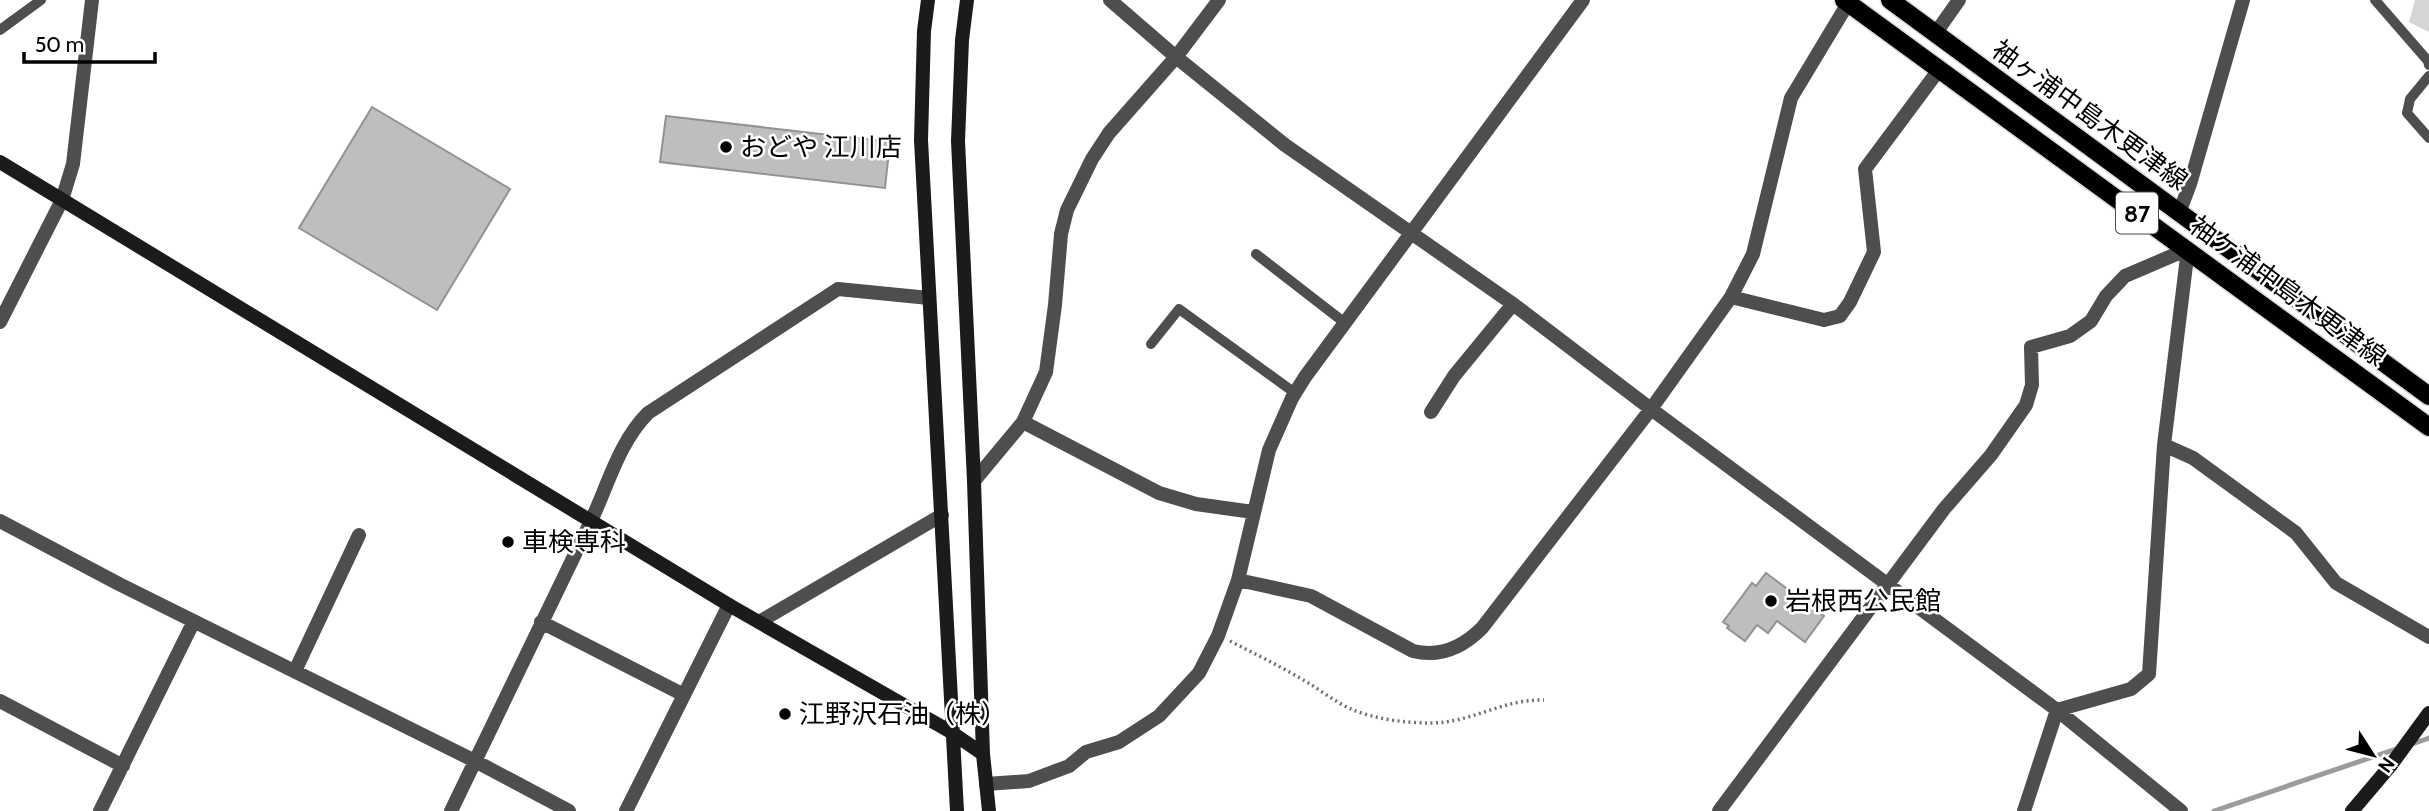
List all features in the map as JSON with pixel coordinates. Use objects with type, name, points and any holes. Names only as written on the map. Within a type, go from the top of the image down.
[{"type":"main road","name":"袖ヶ浦中島木更津線","points":[[1890,0],[2179,214],[2426,388]]},
{"type":"main road","name":"袖ケ浦中島木更津線","points":[[1847,1],[1938,71],[2188,249],[2429,427]]},
{"type":"street","points":[[0,322],[62,200],[73,164],[92,0]]},
{"type":"street","points":[[928,0],[924,31],[922,141],[957,811]]},
{"type":"street","points":[[967,0],[962,40],[958,141],[974,481],[983,754],[989,811]]},
{"type":"street","points":[[1110,0],[1285,145],[1513,303],[1887,586],[2057,710],[2181,811]]},
{"type":"street","points":[[974,481],[1023,422],[1046,372],[1061,234],[1068,210],[1092,159],[1109,134],[1176,57],[1219,0]]},
{"type":"street","points":[[986,784],[1029,780],[1069,766],[1086,752],[1119,742],[1159,716],[1199,673],[1218,636],[1238,580],[1269,450],[1295,393],[1583,0]]},
{"type":"street","points":[[1935,34],[1959,0]]},
{"type":"street","points":[[2179,214],[2243,0]]},
{"type":"street","points":[[1238,580],[1311,596],[1413,651],[1424,654],[1455,649],[1469,641],[1482,628],[1651,409],[1731,297],[1753,254],[1791,98],[1847,1]]},
{"type":"street","points":[[1731,297],[1824,320],[1840,316],[1850,302],[1874,252],[1865,169],[1938,71]]},
{"type":"street","points":[[0,162],[729,605],[951,732],[983,754]]},
{"type":"street","points":[[2057,710],[2131,689],[2149,674],[2164,445],[2188,249]]},
{"type":"street","points":[[1719,811],[1944,509],[1991,455],[2026,405],[2032,385],[2031,347],[2070,336],[2091,321],[2106,296],[2125,276],[2188,249]]},
{"type":"street","points":[[451,811],[592,520],[627,441],[648,413],[838,289],[929,298]]},
{"type":"street","points":[[1432,412],[1454,376],[1513,303]]},
{"type":"street","points":[[1023,422],[1159,493],[1196,504],[1253,512]]},
{"type":"street","points":[[2164,445],[2193,458],[2296,533],[2336,583],[2429,637]]},
{"type":"street","points":[[759,622],[942,515]]},
{"type":"street","points":[[0,521],[569,811]]},
{"type":"street","points":[[295,671],[359,535]]},
{"type":"street","points":[[626,811],[729,605]]},
{"type":"street","points":[[100,811],[194,621]]},
{"type":"street","points":[[541,622],[684,695]]},
{"type":"street","points":[[0,701],[123,766]]},
{"type":"street","points":[[2024,811],[2057,710]]},
{"type":"street","points":[[2352,811],[2391,765],[2429,713]]},
{"type":"lane","points":[[0,30],[41,0]]},
{"type":"lane","points":[[2375,0],[2429,65]]},
{"type":"lane","points":[[2429,76],[2410,99],[2407,113],[2429,138]]},
{"type":"lane","points":[[1256,254],[1345,323]]},
{"type":"lane","points":[[1151,344],[1179,309],[1295,393]]},
{"type":"path","points":[[1218,636],[1273,662],[1350,709],[1380,718],[1430,723],[1457,720],[1525,699],[1544,700]]},
{"type":"shaded area","points":[[2415,0],[2429,0],[2429,32],[2409,22]]},
{"type":"building","points":[[372,107],[510,189],[437,310],[299,228]]},
{"type":"building","points":[[666,116],[890,142],[885,188],[660,162]]},
{"type":"building","name":"岩根西公民館","points":[[1766,573],[1824,616],[1805,642],[1777,621],[1768,633],[1757,625],[1745,641],[1723,622],[1752,583],[1756,586]]},
{"type":"waterway","points":[[2412,744],[2429,738]]},
{"type":"waterway","points":[[2214,811],[2399,748]]},
{"type":"place","name":"おどや 江川店","points":[[726,147]]},
{"type":"place","name":"車検専科","points":[[508,542]]},
{"type":"place","name":"岩根西公民館","points":[[1771,601]]},
{"type":"place","name":"江野沢石油（株）","points":[[785,714]]}]
